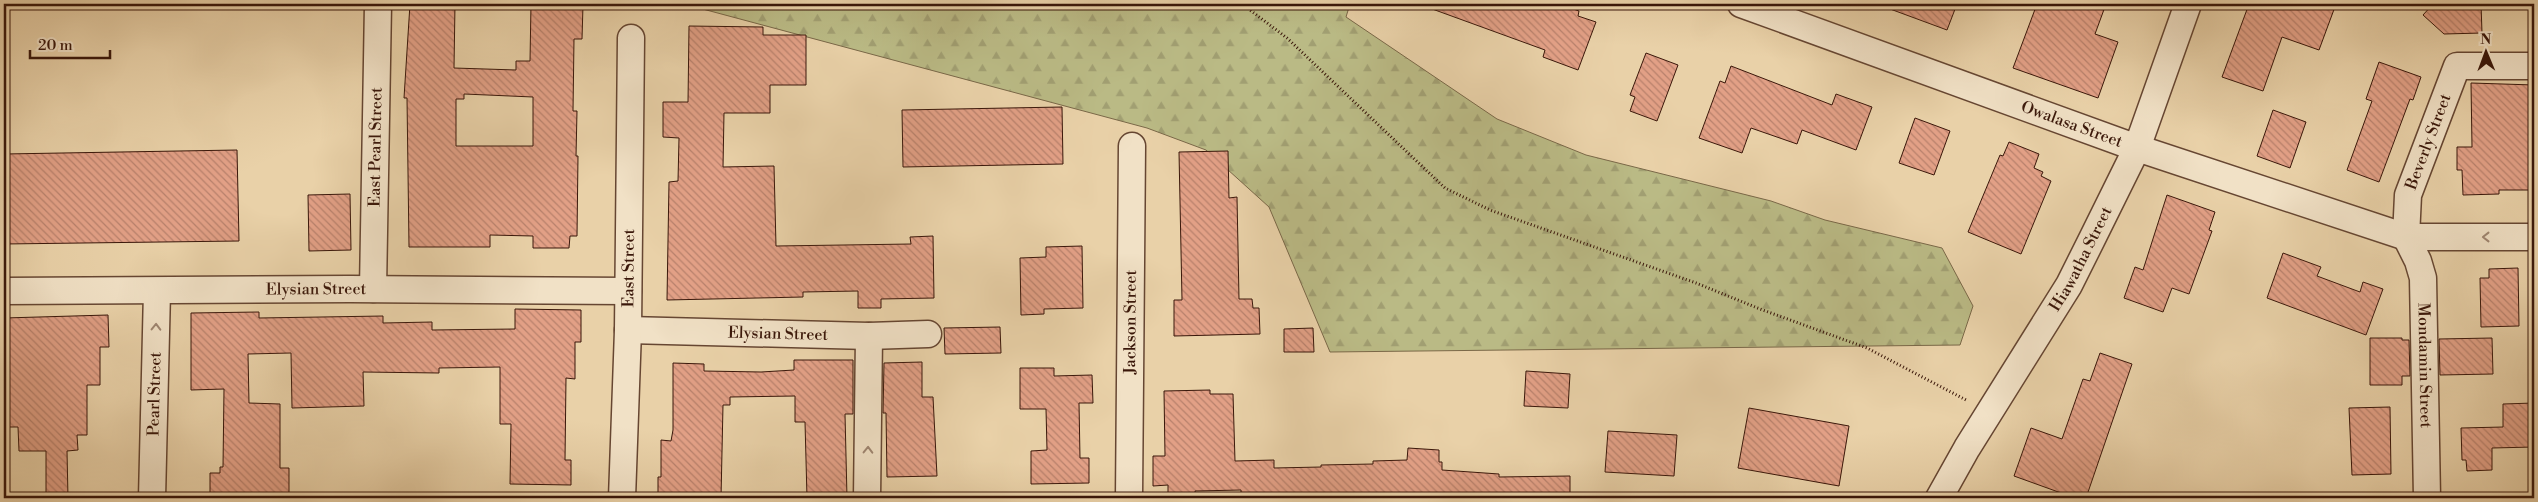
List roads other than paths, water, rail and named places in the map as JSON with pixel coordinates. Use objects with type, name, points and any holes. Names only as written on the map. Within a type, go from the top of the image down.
[{"type":"street","name":"East Pearl Street","points":[[373,289],[378,4]]},
{"type":"street","name":"Owalasa Street","points":[[1741,4],[2137,148],[2406,237],[2534,237]]},
{"type":"street","name":"Hiawatha Street","points":[[1938,498],[2069,285],[2137,148],[2188,4]]},
{"type":"street","name":"East Street","points":[[622,498],[628,330],[631,38]]},
{"type":"street","name":"Beverly Street","points":[[2406,237],[2408,195],[2457,66],[2534,66]]},
{"type":"street","name":"Jackson Street","points":[[1129,498],[1132,146]]},
{"type":"street","name":"Mondamin Street","points":[[2406,237],[2418,261],[2422,278],[2427,498]]},
{"type":"street","name":"Elysian Street","points":[[4,291],[373,289],[628,291]]},
{"type":"street","name":"Pearl Street","points":[[152,498],[157,291]]},
{"type":"street","name":"Elysian Street","points":[[628,330],[869,336],[928,334]]},
{"type":"street","points":[[868,498],[869,336]]}]
